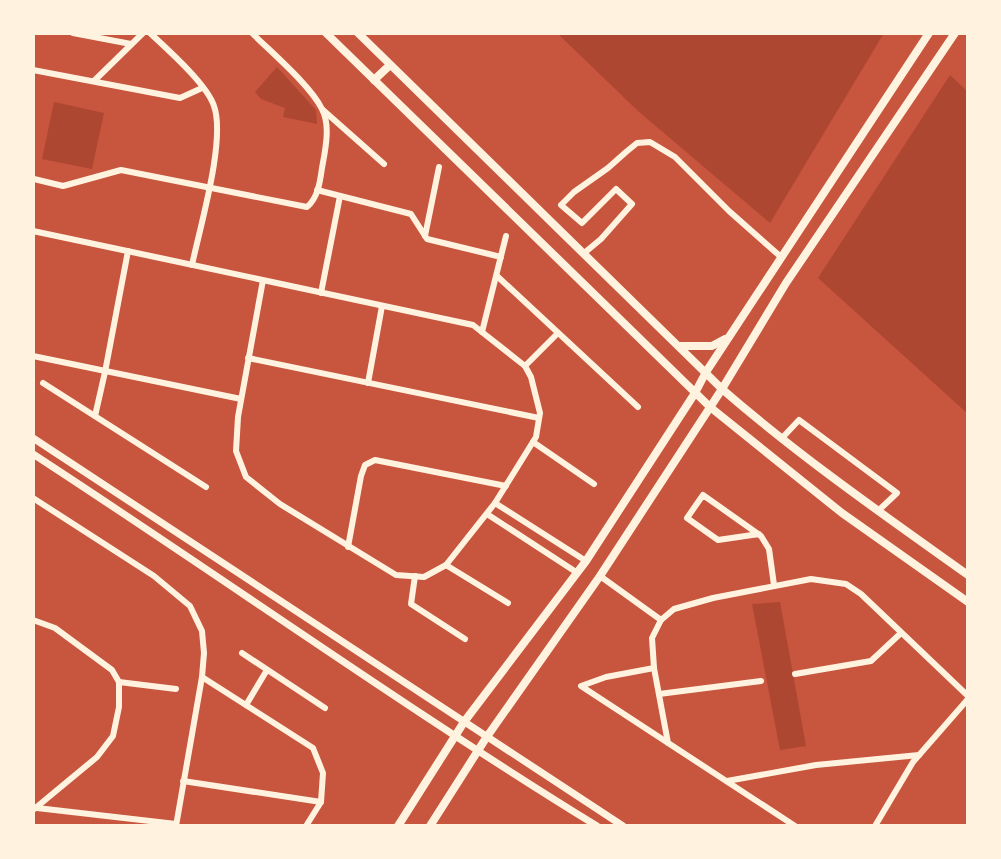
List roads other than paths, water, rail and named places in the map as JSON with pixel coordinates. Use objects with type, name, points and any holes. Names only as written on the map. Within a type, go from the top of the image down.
[{"type":"main road","points":[[326,33],[710,407],[851,520],[968,602]]},
{"type":"main road","points":[[358,33],[722,389],[753,416],[878,511],[968,575]]},
{"type":"main road","points":[[398,826],[464,722],[586,561],[695,393],[727,338],[929,33]]},
{"type":"main road","points":[[430,826],[486,738],[600,576],[722,389],[786,282],[955,33]]},
{"type":"main road","points":[[374,80],[390,65]]},
{"type":"main road","points":[[679,346],[712,346],[727,338]]},
{"type":"street","points":[[73,33],[131,44]]},
{"type":"street","points":[[95,80],[143,33]]},
{"type":"street","points":[[150,33],[193,75],[214,105],[218,143],[192,265]]},
{"type":"street","points":[[252,33],[308,90],[323,110],[384,164]]},
{"type":"street","points":[[33,70],[180,98],[202,88]]},
{"type":"street","points":[[34,179],[62,186],[121,170],[307,207],[314,201],[327,138],[323,110]]},
{"type":"street","points":[[583,254],[601,239],[632,204],[616,189],[582,223],[561,205],[637,144],[650,142],[675,158],[781,257]]},
{"type":"street","points":[[425,236],[439,167]]},
{"type":"street","points":[[317,190],[411,214],[427,239],[501,257]]},
{"type":"street","points":[[321,293],[340,196]]},
{"type":"street","points":[[33,232],[128,251],[473,325],[525,366],[531,377],[539,418],[533,442],[495,503],[446,565],[424,577],[396,575],[280,504],[246,477],[236,451],[241,399],[263,280]]},
{"type":"street","points":[[482,332],[506,236]]},
{"type":"street","points":[[94,416],[128,251]]},
{"type":"street","points":[[497,276],[638,407]]},
{"type":"street","points":[[368,383],[382,306]]},
{"type":"street","points":[[525,366],[558,333]]},
{"type":"street","points":[[33,356],[241,399]]},
{"type":"street","points":[[248,358],[539,418]]},
{"type":"street","points":[[43,383],[206,487]]},
{"type":"street","points":[[783,437],[799,419],[897,493],[878,511]]},
{"type":"street","points":[[33,438],[464,722],[612,823],[623,826]]},
{"type":"street","points":[[533,442],[594,484]]},
{"type":"street","points":[[33,454],[218,575],[478,752],[597,826]]},
{"type":"street","points":[[348,547],[361,476],[365,465],[375,460],[506,486]]},
{"type":"street","points":[[759,534],[718,540],[687,518],[703,495],[759,534],[769,549],[772,585]]},
{"type":"street","points":[[33,498],[154,576],[190,606],[202,631],[204,653],[176,825],[35,809]]},
{"type":"street","points":[[495,503],[586,561]]},
{"type":"street","points":[[487,514],[576,572]]},
{"type":"street","points":[[446,565],[508,603]]},
{"type":"street","points":[[415,576],[411,604],[465,639]]},
{"type":"street","points":[[600,576],[661,620]]},
{"type":"street","points":[[668,743],[654,668],[652,638],[661,620],[674,609],[772,585],[811,579],[846,584],[862,594],[968,698],[919,755],[875,826]]},
{"type":"street","points":[[33,620],[55,628],[92,654],[112,670],[119,681],[119,707],[113,736],[97,757],[35,809]]},
{"type":"street","points":[[795,674],[871,662],[901,633]]},
{"type":"street","points":[[242,653],[324,708]]},
{"type":"street","points":[[654,668],[606,677],[581,686],[795,826]]},
{"type":"street","points":[[246,705],[267,670]]},
{"type":"street","points":[[202,677],[313,748],[323,773],[321,802],[306,826]]},
{"type":"street","points":[[119,681],[176,689]]},
{"type":"street","points":[[659,694],[761,681]]},
{"type":"street","points":[[727,781],[816,765],[919,755]]},
{"type":"street","points":[[183,781],[321,802]]}]
